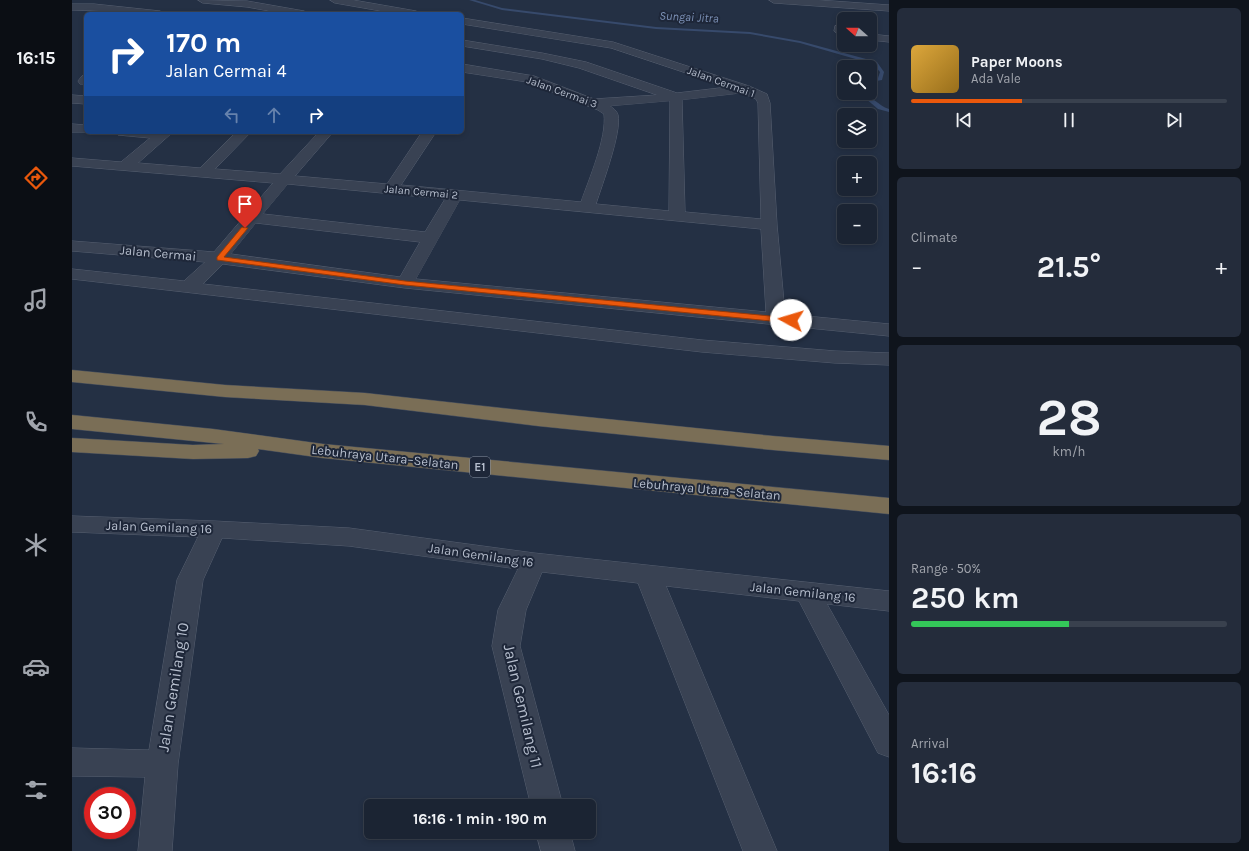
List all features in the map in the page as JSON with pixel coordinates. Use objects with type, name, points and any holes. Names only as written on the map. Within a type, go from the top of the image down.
[{"type":"highway","points":[[72,361],[233,377],[365,399],[538,419],[773,443],[889,453]]},
{"type":"highway","points":[[72,376],[225,391],[365,399]]},
{"type":"highway","name":"Lebuhraya Utara–Selatan","points":[[72,422],[213,436],[323,451],[889,506]]},
{"type":"highway","points":[[72,445],[193,452],[323,451]]},
{"type":"street","points":[[76,7],[89,0]]},
{"type":"street","points":[[203,0],[247,4],[293,12]]},
{"type":"street","points":[[774,0],[889,8]]},
{"type":"street","points":[[336,5],[353,3],[391,12]]},
{"type":"street","points":[[76,7],[136,12]]},
{"type":"street","name":"Jalan Cermai 1","points":[[464,21],[613,45],[745,89],[762,97],[764,103],[769,225],[776,319]]},
{"type":"street","points":[[877,38],[889,39]]},
{"type":"street","points":[[464,43],[542,56],[582,65],[676,97]]},
{"type":"street","name":"Jalan Cermai 3","points":[[467,72],[530,79],[609,111],[611,116],[606,148],[587,208]]},
{"type":"street","points":[[592,103],[676,97],[745,89]]},
{"type":"street","points":[[676,97],[677,216]]},
{"type":"street","points":[[72,99],[84,100]]},
{"type":"street","points":[[72,128],[84,129]]},
{"type":"street","points":[[125,166],[164,134]]},
{"type":"street","points":[[203,173],[242,134]]},
{"type":"street","points":[[189,288],[219,258],[254,218],[284,179],[324,134]]},
{"type":"street","points":[[391,189],[429,134]]},
{"type":"street","name":"Jalan Cermai 2","points":[[72,162],[284,179],[769,225]]},
{"type":"street","points":[[405,283],[455,195]]},
{"type":"street","points":[[254,218],[431,238]]},
{"type":"street","name":"Jalan Cermai","points":[[72,246],[219,258],[405,283],[889,330]]},
{"type":"street","points":[[72,274],[702,346],[835,357],[889,359]]},
{"type":"street","name":"Jalan Gemilang 16","points":[[72,524],[214,529],[349,537],[534,562],[889,601]]},
{"type":"street","name":"Jalan Gemilang 10","points":[[156,851],[162,764],[190,580],[214,529]]},
{"type":"street","name":"Jalan Gemilang 11","points":[[534,562],[512,610],[506,646],[545,799]]},
{"type":"street","points":[[648,575],[760,851]]},
{"type":"street","points":[[808,593],[889,744]]},
{"type":"street","points":[[72,762],[162,764]]},
{"type":"street","points":[[555,839],[558,851]]},
{"type":"waterway","name":"Sungai Jitra","points":[[471,0],[502,9],[656,28],[750,33],[800,42],[864,60]]},
{"type":"waterway","name":"Sungai Jitra","points":[[877,66],[882,72],[880,79],[877,80]]},
{"type":"waterway","name":"Sungai Jitra","points":[[870,100],[880,108],[889,111]]},
{"type":"route","points":[[245,228],[219,258],[405,283],[791,320]]}]
